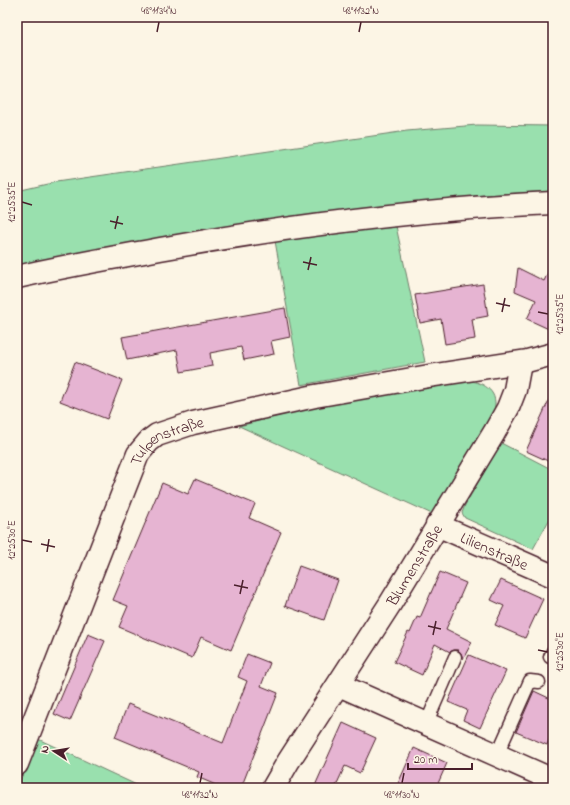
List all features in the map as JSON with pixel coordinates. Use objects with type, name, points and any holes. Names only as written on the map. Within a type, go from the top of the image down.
[{"type":"street","points":[[17,277],[56,268],[208,241],[316,224],[422,212],[553,202]]},
{"type":"street","points":[[520,363],[553,354]]},
{"type":"street","name":"Blumenstraße","points":[[273,788],[288,762],[390,604],[494,433],[508,408],[520,363]]},
{"type":"street","name":"Tulpenstraße","points":[[17,764],[138,454],[156,435],[193,423],[315,396],[429,376],[520,363]]},
{"type":"street","name":"Lilienstraße","points":[[437,526],[553,576]]},
{"type":"street","points":[[339,685],[553,780]]},
{"type":"lane","points":[[426,724],[456,657]]},
{"type":"lane","points":[[497,755],[530,681],[539,682]]},
{"type":"green space","points":[[477,125],[553,126],[553,191],[485,195],[339,211],[181,234],[51,258],[17,266],[17,191],[56,182],[407,131]]},
{"type":"green space","points":[[396,226],[425,362],[301,385],[275,241]]},
{"type":"green space","points":[[465,380],[486,386],[493,394],[495,399],[495,407],[492,415],[432,514],[239,426],[314,407]]},
{"type":"green space","points":[[501,443],[553,470],[553,513],[533,549],[465,518],[462,513],[465,505]]},
{"type":"green space","points":[[38,739],[143,788],[17,788]]},
{"type":"building","points":[[553,262],[553,331],[527,319],[536,300],[515,291],[518,268],[544,281]]},
{"type":"building","points":[[483,284],[488,316],[472,319],[475,339],[445,344],[441,319],[420,323],[415,295]]},
{"type":"building","points":[[285,308],[290,337],[271,341],[274,354],[244,360],[241,347],[210,353],[212,366],[181,372],[177,350],[127,360],[122,337]]},
{"type":"building","points":[[75,362],[122,380],[107,419],[60,401]]},
{"type":"building","points":[[553,391],[553,450],[548,461],[526,451]]},
{"type":"building","points":[[195,479],[255,504],[249,518],[281,532],[231,650],[201,637],[192,658],[119,627],[128,606],[113,600],[162,483],[188,494]]},
{"type":"building","points":[[299,566],[338,580],[324,620],[285,606]]},
{"type":"building","points":[[440,572],[466,583],[446,629],[472,642],[463,659],[458,650],[450,652],[435,644],[422,675],[394,662],[408,632],[410,633],[417,617],[420,618]]},
{"type":"building","points":[[501,580],[543,599],[525,638],[495,625],[504,606],[491,600]]},
{"type":"building","points":[[88,634],[105,641],[70,721],[54,714]]},
{"type":"building","points":[[247,654],[270,663],[261,686],[278,693],[241,788],[223,788],[197,777],[199,772],[115,737],[128,704],[223,743],[247,681],[238,677]]},
{"type":"building","points":[[469,655],[506,671],[480,728],[463,720],[467,710],[448,702]]},
{"type":"building","points":[[534,691],[553,700],[553,730],[547,745],[516,732]]},
{"type":"building","points":[[343,723],[376,738],[360,773],[345,766],[335,788],[314,788]]},
{"type":"building","points":[[414,748],[447,763],[436,788],[396,788]]}]
